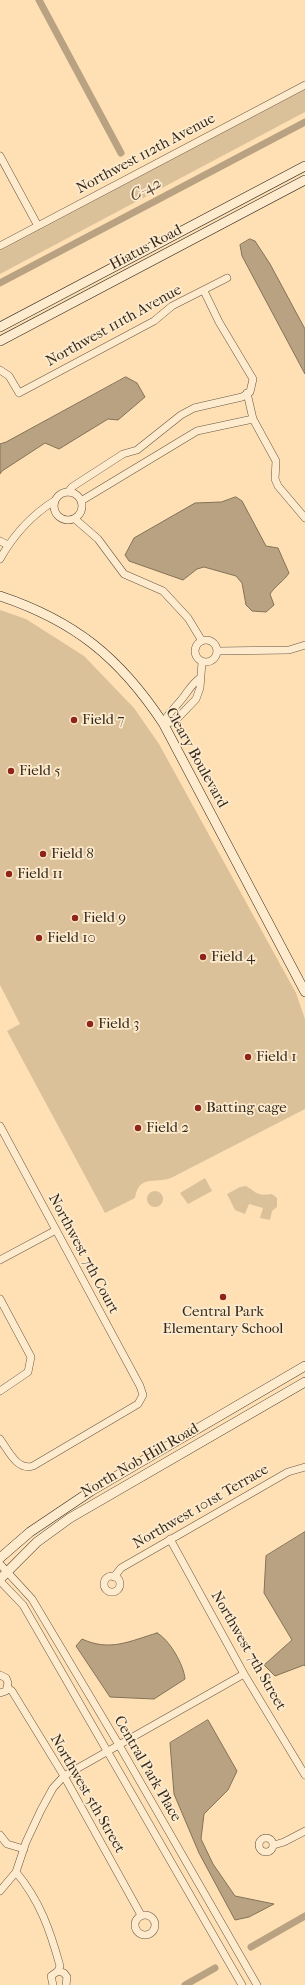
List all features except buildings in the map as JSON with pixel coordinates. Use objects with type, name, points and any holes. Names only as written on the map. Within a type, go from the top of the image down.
[{"type":"main road","name":"Hiatus Road","points":[[0,327],[305,166]]},
{"type":"main road","name":"Hiatus Road","points":[[0,341],[305,180]]},
{"type":"main road","name":"Cleary Boulevard","points":[[0,596],[26,604],[48,615],[93,644],[132,680],[163,723],[305,992]]},
{"type":"main road","name":"North Nob Hill Road","points":[[0,1558],[30,1532],[90,1491],[305,1366]]},
{"type":"main road","name":"North Nob Hill Road","points":[[0,1580],[37,1542],[70,1518],[305,1382]]},
{"type":"street","name":"Northwest 112th Avenue","points":[[0,246],[305,85]]},
{"type":"street","points":[[0,156],[38,226]]},
{"type":"street","name":"Northwest 111th Avenue","points":[[0,370],[9,376],[19,393],[154,322],[172,306],[227,278]]},
{"type":"street","points":[[68,492],[72,487],[120,456],[137,450],[181,416],[194,408],[242,396],[250,392],[253,379],[218,322],[204,291]]},
{"type":"street","points":[[247,393],[253,419],[276,461],[275,479],[278,486],[305,518]]},
{"type":"street","points":[[81,502],[197,431],[253,419]]},
{"type":"street","points":[[0,559],[8,544],[60,494],[68,492],[76,495],[81,502],[81,511],[75,519],[66,521],[58,517],[54,510],[54,501]]},
{"type":"street","points":[[75,519],[98,539],[124,574],[163,591],[188,618],[202,641]]},
{"type":"street","points":[[0,541],[8,544]]},
{"type":"street","points":[[202,641],[209,641],[213,643],[217,651],[215,658],[202,662],[196,657],[196,645],[202,641]]},
{"type":"street","points":[[217,651],[289,650],[305,645]]},
{"type":"street","points":[[163,723],[174,722],[196,699],[200,688],[202,662]]},
{"type":"street","points":[[163,723],[168,713],[186,695],[193,683],[200,678]]},
{"type":"street","name":"Northwest 7th Court","points":[[0,1126],[140,1386],[142,1395],[138,1404],[33,1466],[27,1468],[19,1465],[0,1439]]},
{"type":"street","points":[[0,1260],[56,1230]]},
{"type":"street","points":[[0,1299],[31,1357],[28,1372],[0,1391]]},
{"type":"street","name":"Northwest 101st Terrace","points":[[114,1577],[120,1568],[170,1539],[288,1472],[305,1467]]},
{"type":"street","name":"Northwest 7th Street","points":[[170,1539],[244,1674],[305,1776]]},
{"type":"street","name":"Central Park Place","points":[[0,1564],[32,1598],[119,1745],[257,1985]]},
{"type":"street","name":"Central Park Place","points":[[0,1580],[23,1605],[242,1985]]},
{"type":"street","points":[[0,1891],[16,1872],[24,1849],[53,1788],[64,1776],[244,1674]]},
{"type":"street","name":"Northwest 5th Street","points":[[0,1675],[8,1680],[8,1688],[12,1691],[64,1776],[141,1915]]},
{"type":"street","points":[[0,1693],[8,1688]]},
{"type":"street","points":[[274,1845],[284,1842],[305,1831]]},
{"type":"street","points":[[0,1835],[7,1844],[24,1849]]},
{"type":"street","points":[[16,1872],[30,1889],[48,1924],[60,1966],[58,1971],[52,1976],[52,1985]]},
{"type":"street","points":[[58,1971],[67,1976],[66,1985]]},
{"type":"shaded area","points":[[305,89],[305,112],[0,274],[0,251]]},
{"type":"shaded area","points":[[250,239],[255,241],[270,264],[305,329],[305,374],[242,256],[240,245]]},
{"type":"shaded area","points":[[126,377],[137,383],[145,397],[118,420],[108,419],[59,449],[45,443],[2,471],[0,474],[0,444]]},
{"type":"shaded area","points":[[236,497],[242,501],[266,546],[278,548],[289,573],[270,594],[274,605],[266,612],[252,611],[246,605],[242,583],[236,576],[204,567],[197,569],[183,580],[129,561],[125,555],[134,538],[195,503],[221,502]]},
{"type":"shaded area","points":[[0,610],[26,619],[84,656],[134,708],[159,744],[296,993],[305,1019],[305,1109],[171,1178],[165,1180],[148,1181],[144,1183],[137,1190],[135,1198],[105,1213],[7,1031],[20,1024],[0,985]]},
{"type":"shaded area","points":[[205,1178],[212,1191],[188,1204],[180,1193]]},
{"type":"shaded area","points":[[246,1186],[263,1195],[272,1194],[277,1198],[277,1207],[272,1211],[270,1220],[260,1218],[263,1208],[249,1204],[245,1214],[235,1210],[227,1194],[240,1187]]},
{"type":"shaded area","points":[[155,1191],[161,1193],[163,1199],[161,1205],[155,1207],[149,1205],[147,1199],[149,1193]]},
{"type":"shaded area","points":[[305,1532],[305,1666],[304,1665],[275,1676],[264,1665],[292,1640],[264,1593],[266,1556]]},
{"type":"shaded area","points":[[157,1633],[162,1636],[171,1646],[182,1667],[185,1679],[154,1699],[110,1697],[76,1646],[82,1639],[92,1643],[111,1645],[129,1642]]},
{"type":"shaded area","points":[[208,1720],[237,1771],[228,1790],[204,1814],[201,1839],[213,1864],[235,1896],[274,1904],[249,1917],[235,1920],[199,1853],[174,1794],[170,1743]]},
{"type":"waterway","points":[[39,0],[121,153]]},
{"type":"waterway","name":"C-42","points":[[0,283],[305,122]]},
{"type":"waterway","points":[[251,1947],[305,1916]]},
{"type":"waterway","points":[[185,1985],[215,1968]]},
{"type":"place","name":"Field 7","points":[[74,720]]},
{"type":"place","name":"Field 5","points":[[11,771]]},
{"type":"place","name":"Field 8","points":[[43,854]]},
{"type":"place","name":"Field 11","points":[[9,874]]},
{"type":"place","name":"Field 9","points":[[75,918]]},
{"type":"place","name":"Field 10","points":[[39,938]]},
{"type":"place","name":"Field 4","points":[[203,957]]},
{"type":"place","name":"Field 3","points":[[90,1024]]},
{"type":"place","name":"Field 1","points":[[248,1057]]},
{"type":"place","name":"Batting cage","points":[[198,1108]]},
{"type":"place","name":"Field 2","points":[[138,1128]]},
{"type":"place","name":"Central Park Elementary School","points":[[223,1297]]}]
